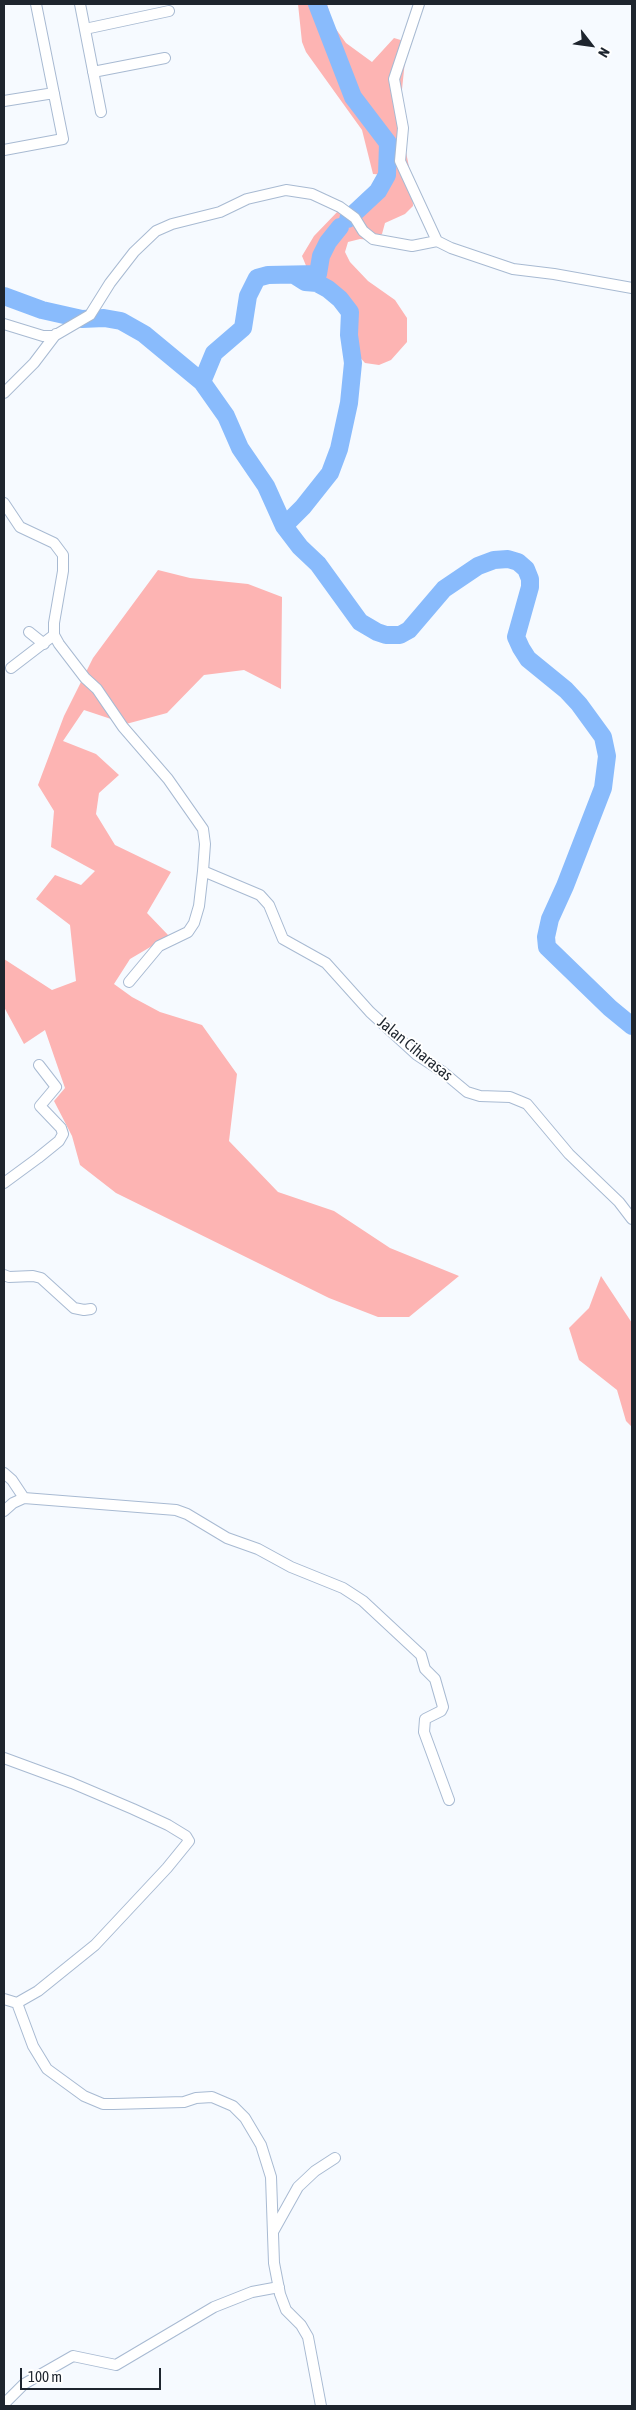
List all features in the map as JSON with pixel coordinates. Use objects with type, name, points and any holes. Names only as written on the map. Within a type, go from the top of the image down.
[{"type":"street","points":[[4,150],[63,139],[36,4]]},
{"type":"street","points":[[80,4],[101,112]]},
{"type":"street","points":[[419,4],[394,78],[403,128],[400,161],[437,241]]},
{"type":"street","points":[[85,29],[169,11]]},
{"type":"street","points":[[93,72],[165,58]]},
{"type":"street","points":[[4,101],[54,93]]},
{"type":"street","points":[[4,324],[51,337],[88,316],[134,252],[156,231],[172,224],[220,212],[247,200],[286,190],[312,194],[340,207],[354,217],[363,231],[373,239],[412,246],[437,241],[451,248],[513,269],[554,274],[632,288]]},
{"type":"street","points":[[4,393],[34,363],[56,334]]},
{"type":"street","points":[[4,503],[20,527],[54,543],[63,555],[63,572],[56,609],[54,636],[85,678],[97,689],[122,727],[168,779],[199,822],[205,835],[199,906],[191,928],[184,935],[159,946],[129,982]]},
{"type":"street","points":[[29,632],[44,644]]},
{"type":"street","points":[[11,668],[54,636]]},
{"type":"street","name":"Jalan Ciharasas","points":[[203,871],[260,895],[269,905],[283,939],[326,963],[370,1012],[417,1054],[467,1092],[480,1096],[510,1097],[527,1104],[569,1154],[619,1202],[632,1219]]},
{"type":"street","points":[[4,1183],[59,1141],[63,1134],[61,1128],[40,1106],[56,1087],[39,1064]]},
{"type":"street","points":[[4,1275],[9,1277],[34,1276],[41,1278],[74,1308],[91,1309]]},
{"type":"street","points":[[4,1473],[12,1480],[24,1498]]},
{"type":"street","points":[[4,1511],[13,1503],[24,1498],[182,1512],[228,1538],[258,1549],[291,1567],[343,1588],[363,1601],[421,1655],[425,1669],[434,1679],[443,1707],[441,1711],[425,1718],[424,1732],[449,1800]]},
{"type":"street","points":[[4,1758],[72,1783],[133,1809],[168,1825],[186,1836],[189,1841],[167,1868],[94,1945],[38,1991],[17,2003],[4,1999]]},
{"type":"street","points":[[17,2003],[43,2064],[55,2076],[84,2096],[103,2104],[184,2102],[196,2098],[212,2097],[225,2102],[239,2111],[261,2145],[269,2168],[274,2263],[279,2287],[286,2310],[301,2324],[308,2337],[321,2406]]},
{"type":"street","points":[[273,2233],[298,2187],[315,2171],[335,2158]]},
{"type":"street","points":[[4,2404],[24,2384],[73,2356],[116,2365],[214,2307],[252,2292],[279,2287]]},
{"type":"shaded area","points":[[298,4],[327,4],[333,25],[346,43],[372,62],[394,38],[404,41],[406,51],[401,99],[403,137],[412,182],[413,206],[405,214],[385,223],[382,234],[372,240],[360,239],[348,242],[345,252],[350,262],[368,281],[395,300],[407,318],[407,342],[391,360],[379,365],[365,363],[357,354],[354,309],[342,290],[332,282],[321,279],[318,274],[307,268],[302,256],[314,236],[340,209],[346,221],[370,210],[373,199],[386,175],[373,174],[362,130],[306,52],[302,42]]},
{"type":"shaded area","points":[[158,570],[190,578],[248,584],[282,597],[281,689],[244,670],[204,675],[167,713],[126,724],[84,710],[63,741],[96,754],[119,775],[99,793],[96,814],[115,845],[171,872],[147,913],[169,936],[130,959],[114,984],[132,997],[160,1012],[202,1025],[237,1074],[229,1141],[278,1192],[334,1211],[390,1248],[459,1276],[409,1317],[378,1317],[329,1298],[116,1193],[80,1165],[72,1136],[54,1101],[65,1088],[45,1030],[24,1044],[4,1007],[4,959],[52,990],[76,981],[70,925],[36,899],[55,875],[81,885],[95,871],[51,847],[54,811],[38,785],[64,716],[93,658]]},
{"type":"shaded area","points":[[601,1276],[632,1323],[632,1427],[626,1421],[617,1390],[579,1360],[569,1328],[589,1308]]},
{"type":"waterway","points":[[317,4],[353,97],[388,143],[387,175],[378,191],[348,219]]},
{"type":"waterway","points":[[202,382],[214,353],[243,328],[248,296],[257,278],[268,275],[318,274],[321,256],[328,242],[340,227]]},
{"type":"waterway","points":[[284,526],[303,507],[330,473],[339,449],[349,403],[353,363],[349,335],[350,312],[340,299],[328,289],[317,283],[305,282],[294,275]]},
{"type":"waterway","points":[[4,296],[42,310],[82,319],[104,318],[121,321],[144,334],[202,382],[226,416],[240,448],[266,486],[284,526],[300,547],[318,564],[360,622],[377,632],[386,635],[400,635],[409,630],[444,589],[478,566],[494,560],[508,559],[518,562],[526,569],[530,579],[530,587],[516,637],[528,659],[566,690],[579,704],[603,737],[607,756],[603,788],[565,886],[550,919],[546,937],[547,947],[610,1008],[632,1026]]}]
